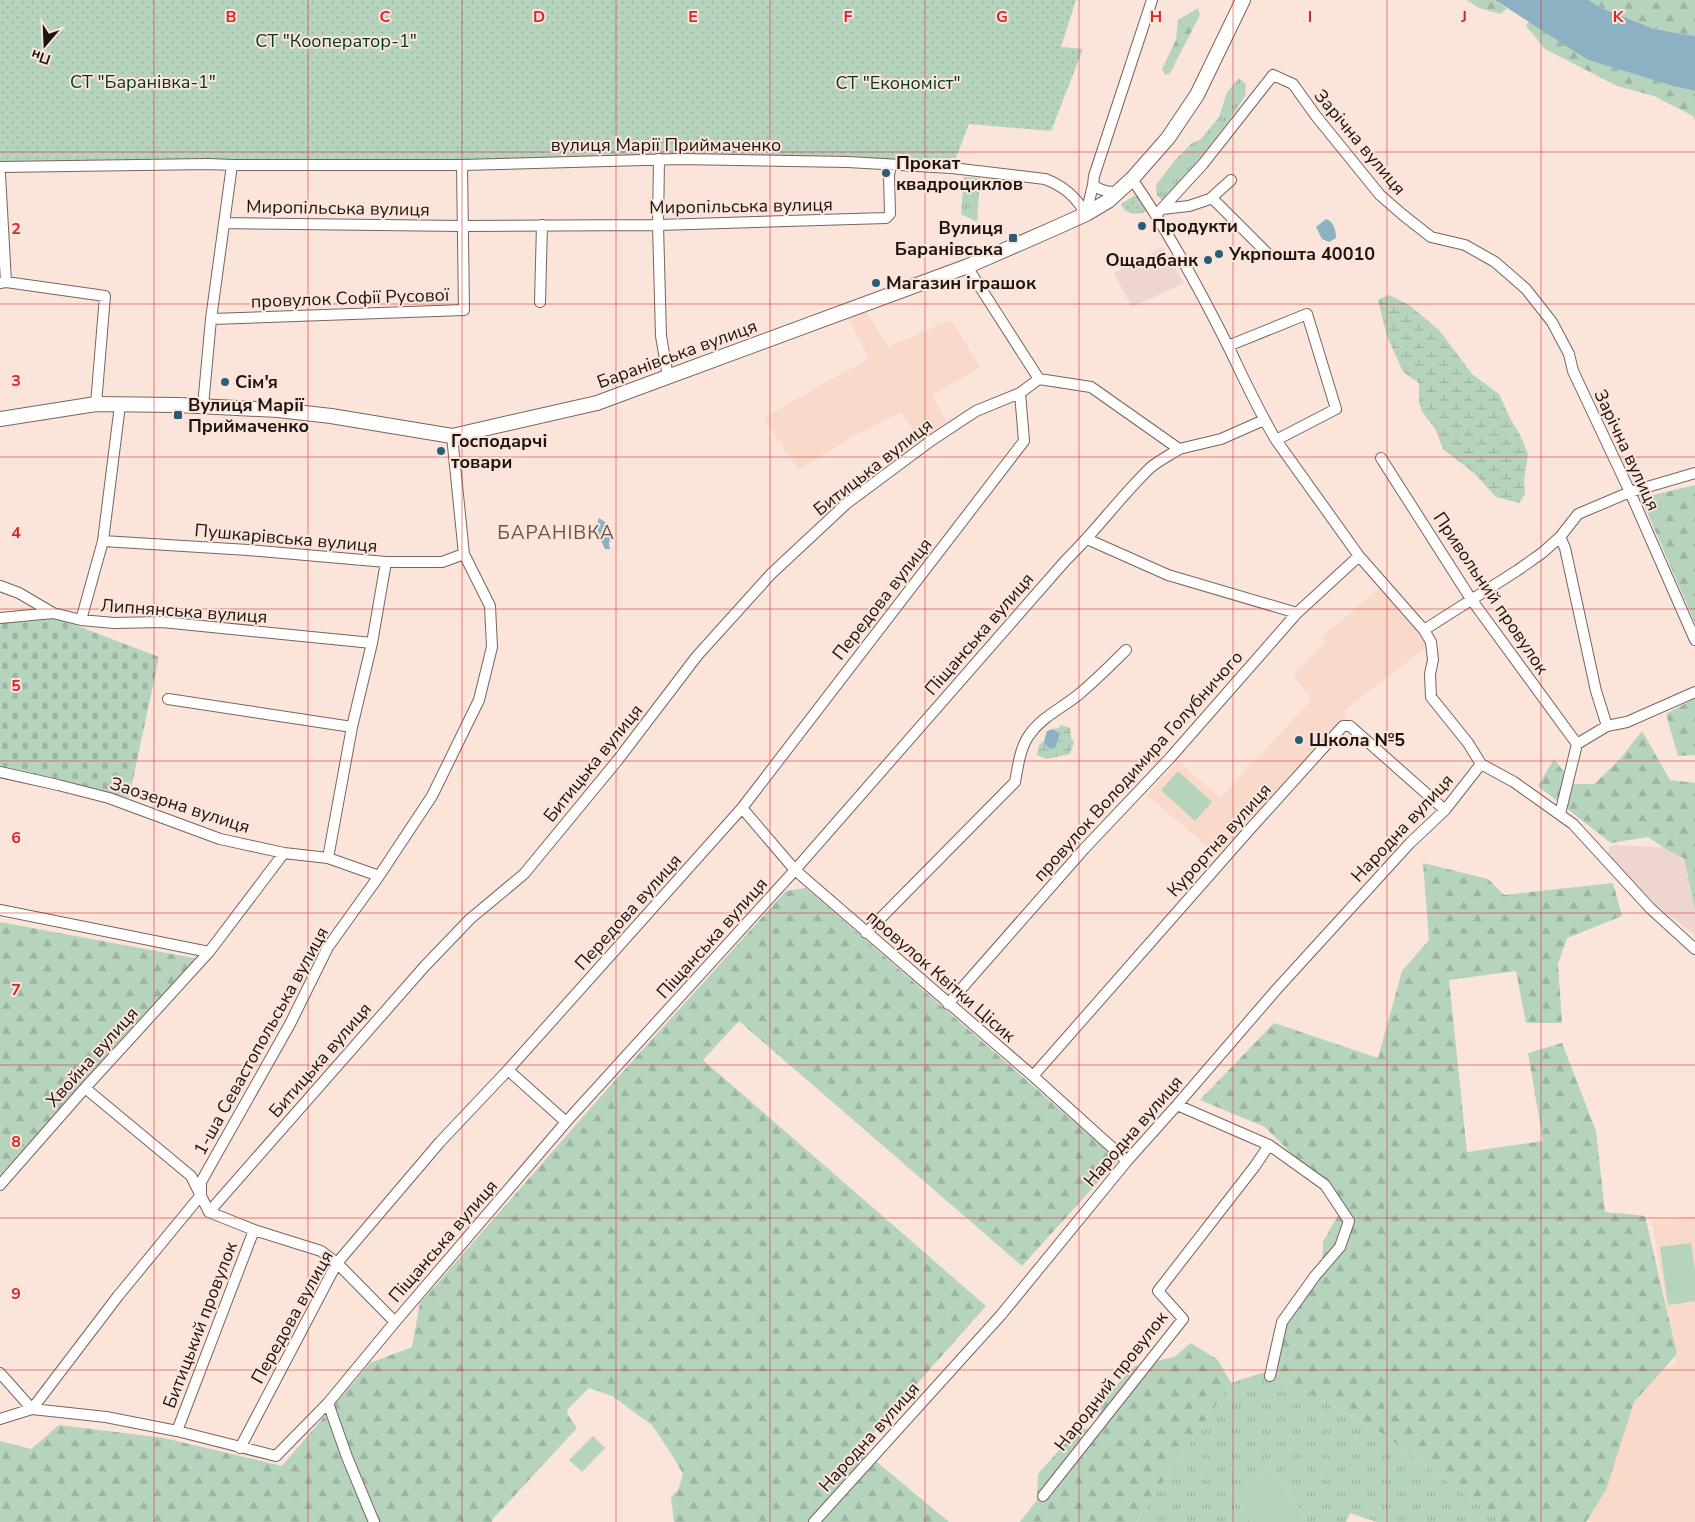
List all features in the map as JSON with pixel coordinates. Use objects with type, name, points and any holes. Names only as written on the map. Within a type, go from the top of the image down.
[{"type":"main road","name":"Баранівська вулиця","points":[[0,420],[96,404],[202,406],[278,410],[331,416],[452,436],[597,403],[968,266],[1086,214],[1108,201],[1132,179],[1168,138],[1197,95],[1242,3]]},
{"type":"street","points":[[1086,214],[1097,165],[1152,0]]},
{"type":"street","name":"Зарічна вулиця","points":[[1159,212],[1203,164],[1272,75],[1293,84],[1316,116],[1380,195],[1432,237],[1465,245],[1495,262],[1526,289],[1552,322],[1569,354],[1573,371],[1630,492],[1695,640]]},
{"type":"street","points":[[659,159],[658,225],[661,336],[668,377]]},
{"type":"street","name":"вулиця Марії Приймаченко","points":[[0,167],[209,164],[462,165],[659,159],[848,162],[952,168],[1045,179],[1055,182],[1068,191],[1078,201],[1086,214]]},
{"type":"street","points":[[202,406],[232,165]]},
{"type":"street","name":"провулок Софії Русової","points":[[212,319],[464,310],[462,165]]},
{"type":"street","name":"Миропільська вулиця","points":[[224,223],[462,226],[658,225],[886,218],[890,214],[889,175],[892,165]]},
{"type":"street","points":[[0,174],[3,283],[105,296],[96,404]]},
{"type":"street","points":[[1132,179],[1159,212],[1264,420],[1276,440],[1359,556],[1424,630],[1431,642],[1433,660],[1430,674],[1431,698],[1468,743],[1481,764],[1514,782],[1573,824],[1650,908],[1695,949]]},
{"type":"street","points":[[1159,212],[1189,206],[1212,198],[1231,180]]},
{"type":"street","points":[[1093,185],[1106,192],[1118,192]]},
{"type":"street","points":[[1212,198],[1269,255]]},
{"type":"street","points":[[540,302],[542,225]]},
{"type":"street","points":[[968,266],[1039,379],[1091,387],[1180,449]]},
{"type":"street","points":[[1228,346],[1307,314],[1336,409],[1276,440]]},
{"type":"street","name":"Битицька вулиця","points":[[209,1212],[424,967],[470,919],[524,874],[617,760],[697,656],[771,574],[846,504],[932,440],[976,411],[1020,393],[1039,379]]},
{"type":"street","name":"Передова вулиця","points":[[240,1448],[337,1262],[440,1142],[508,1070],[742,808],[1024,441],[1020,393]]},
{"type":"street","points":[[81,620],[103,541],[120,405]]},
{"type":"street","name":"Піщанська вулиця","points":[[240,1448],[276,1456],[328,1403],[566,1122],[796,870],[986,650],[1087,539],[1109,512],[1152,467],[1180,449],[1221,439],[1264,420]]},
{"type":"street","name":"1-ша Севастопольська вулиця","points":[[32,1409],[118,1296],[201,1195],[201,1182],[290,1024],[328,947],[379,876],[432,796],[479,700],[492,647],[490,606],[464,554],[452,436]]},
{"type":"street","name":"Привольний провулок","points":[[1381,458],[1472,598],[1577,744]]},
{"type":"street","points":[[1424,630],[1542,553],[1560,537],[1578,514],[1630,492],[1695,473]]},
{"type":"street","points":[[1560,537],[1565,548],[1596,691],[1607,726]]},
{"type":"street","points":[[1087,539],[1168,574],[1297,612]]},
{"type":"street","name":"Пушкарівська вулиця","points":[[103,541],[248,550],[386,562],[442,562],[464,554]]},
{"type":"street","name":"провулок Володимира Голубничого","points":[[948,1004],[1084,849],[1170,758],[1297,612],[1359,556]]},
{"type":"street","points":[[328,858],[352,727],[372,643],[386,562]]},
{"type":"street","name":"Липнянська вулиця","points":[[0,586],[19,593],[53,612],[81,620],[114,623],[162,622],[372,643]]},
{"type":"street","points":[[0,618],[53,612]]},
{"type":"street","points":[[866,933],[1014,782],[1020,756],[1028,736],[1038,724],[1101,675],[1126,650]]},
{"type":"street","points":[[1560,814],[1577,744],[1607,726],[1627,722],[1695,692]]},
{"type":"street","points":[[168,699],[352,727]]},
{"type":"street","name":"Курортна вулиця","points":[[1033,1076],[1343,726],[1350,726],[1445,810]]},
{"type":"street","name":"Народна вулиця","points":[[814,1522],[1001,1315],[1127,1161],[1177,1106],[1276,990],[1410,844],[1445,810],[1481,764]]},
{"type":"street","name":"Заозерна вулиця","points":[[0,772],[109,798],[220,839],[284,853],[328,858],[379,876]]},
{"type":"street","name":"провулок Квітки Цісик","points":[[742,808],[796,870],[866,933],[1033,1076],[1127,1161]]},
{"type":"street","name":"Хвойна вулиця","points":[[0,1186],[85,1088],[210,952],[284,853]]},
{"type":"street","points":[[0,910],[210,952]]},
{"type":"street","points":[[508,1070],[566,1122]]},
{"type":"street","points":[[85,1088],[192,1176],[209,1212],[254,1230],[321,1251],[337,1262],[395,1322]]},
{"type":"street","points":[[1177,1106],[1269,1145],[1325,1185],[1349,1220],[1340,1247],[1315,1276],[1282,1322],[1270,1376]]},
{"type":"street","name":"Народний провулок","points":[[1043,1496],[1183,1319],[1158,1291],[1255,1166],[1269,1145]]},
{"type":"street","name":"Битицький провулок","points":[[177,1431],[254,1230]]},
{"type":"street","points":[[0,1373],[32,1409]]},
{"type":"street","points":[[328,1403],[347,1457],[374,1522]]},
{"type":"street","points":[[0,1419],[32,1409],[106,1417],[177,1431],[240,1448]]},
{"type":"shaded area","points":[[1163,247],[1184,283],[1132,307],[1114,273]]},
{"type":"shaded area","points":[[866,310],[888,347],[951,320],[980,367],[932,395],[947,422],[922,443],[901,412],[856,435],[798,470],[764,418],[869,359],[847,316]]},
{"type":"shaded area","name":"Школа №5","points":[[1383,585],[1428,646],[1343,711],[1348,715],[1217,855],[1147,795],[1178,761],[1220,798],[1312,699],[1293,676],[1326,642],[1322,637]]},
{"type":"shaded area","points":[[1611,845],[1695,850],[1695,935],[1654,903],[1607,855]]},
{"type":"shaded area","points":[[1695,1216],[1695,1522],[1590,1522],[1579,1510],[1633,1385],[1676,1363],[1652,1221]]},
{"type":"green space","points":[[0,0],[1076,0],[1061,47],[1083,49],[1051,131],[969,124],[952,168],[848,162],[0,167]]},
{"type":"green space","points":[[1467,0],[1495,0],[1507,9],[1500,14],[1479,8]]},
{"type":"green space","points":[[1589,0],[1695,0],[1695,36],[1654,29],[1599,7]]},
{"type":"green space","points":[[1198,8],[1200,15],[1170,73],[1165,75],[1162,69],[1176,40],[1178,20]]},
{"type":"green space","points":[[1529,21],[1588,60],[1695,91],[1695,120],[1693,116],[1654,96],[1617,86],[1545,49],[1526,26]]},
{"type":"green space","points":[[1239,78],[1246,84],[1245,96],[1228,122],[1167,200],[1162,201],[1157,195],[1156,185],[1175,160],[1192,143],[1200,140],[1219,117],[1227,92]]},
{"type":"green space","points":[[964,177],[980,178],[977,222],[961,214]]},
{"type":"green space","points":[[1135,195],[1139,197],[1147,211],[1136,214],[1125,211],[1121,204]]},
{"type":"green space","points":[[1389,295],[1409,305],[1439,330],[1472,374],[1499,394],[1528,454],[1524,480],[1525,494],[1519,503],[1496,497],[1474,473],[1443,449],[1435,428],[1422,412],[1419,402],[1419,383],[1403,372],[1387,336],[1378,300]]},
{"type":"green space","points":[[1695,485],[1695,623],[1641,498]]},
{"type":"green space","points":[[54,617],[159,657],[129,798],[0,767],[0,622]]},
{"type":"green space","points":[[1695,698],[1695,755],[1678,756],[1666,714]]},
{"type":"green space","points":[[1061,725],[1070,728],[1071,738],[1074,742],[1070,754],[1047,759],[1037,755],[1039,745],[1044,741],[1045,745],[1050,748],[1058,732],[1053,729]]},
{"type":"green space","points":[[1642,731],[1670,780],[1695,783],[1695,909],[1684,858],[1669,851],[1648,837],[1611,843],[1538,786],[1554,759],[1573,784],[1594,784],[1620,759]]},
{"type":"green space","points":[[1178,771],[1212,802],[1195,821],[1161,790]]},
{"type":"green space","points":[[1423,863],[1488,879],[1504,895],[1613,883],[1622,916],[1567,938],[1558,964],[1562,1023],[1526,1023],[1516,971],[1449,980],[1467,1152],[1543,1141],[1528,1053],[1562,1043],[1596,1131],[1605,1212],[1645,1216],[1677,1354],[1634,1402],[1606,1490],[1586,1522],[1502,1522],[1380,1432],[1288,1382],[1274,1369],[1285,1323],[1322,1273],[1323,1242],[1343,1206],[1265,1127],[1200,1100],[1274,1023],[1378,1058],[1402,971],[1429,940]]},
{"type":"green space","points":[[806,888],[1118,1160],[1022,1266],[739,1021],[703,1060],[986,1306],[860,1448],[949,1522],[674,1522],[671,1497],[678,1490],[683,1474],[674,1458],[652,1425],[612,1396],[589,1388],[567,1410],[568,1415],[577,1428],[492,1522],[0,1522],[0,1441],[31,1449],[59,1425],[164,1438],[282,1466],[370,1363],[412,1347],[420,1303],[609,1087],[786,891]]},
{"type":"green space","points":[[0,922],[199,959],[0,1179]]},
{"type":"green space","points":[[1691,1243],[1695,1271],[1695,1301],[1668,1305],[1660,1247]]},
{"type":"green space","points":[[1191,1343],[1218,1360],[1231,1383],[1136,1522],[1020,1522],[1037,1500],[1038,1474],[1077,1430],[1095,1427],[1102,1400],[1135,1366],[1174,1357]]},
{"type":"green space","points":[[1274,1369],[1288,1382],[1380,1432],[1502,1522],[1377,1522],[1350,1513],[1346,1522],[1307,1522],[1272,1467],[1231,1492],[1250,1522],[1136,1522],[1231,1383]]},
{"type":"green space","points":[[593,1436],[605,1448],[582,1472],[569,1460]]},
{"type":"green space","points":[[1272,1467],[1307,1522],[1250,1522],[1231,1492]]},
{"type":"water","points":[[1495,0],[1589,0],[1599,7],[1654,29],[1695,36],[1695,91],[1588,60]]},
{"type":"water","points":[[1326,219],[1333,224],[1336,232],[1336,238],[1329,242],[1322,239],[1316,227]]},
{"type":"water","points":[[599,518],[605,522],[612,534],[609,543],[610,549],[605,549],[600,537],[598,530]]},
{"type":"water","points":[[1053,729],[1060,734],[1055,748],[1051,749],[1045,745],[1044,741],[1047,731]]},
{"type":"place","name":"Прокат квадроциклов","points":[[886,173]]},
{"type":"place","name":"Продукти","points":[[1142,226]]},
{"type":"place","name":"Вулиця Баранівська","points":[[1013,238]]},
{"type":"place","name":"Укрпошта 40010","points":[[1219,254]]},
{"type":"place","name":"Ощадбанк","points":[[1208,260]]},
{"type":"place","name":"Магазин іграшок","points":[[876,283]]},
{"type":"place","name":"Сім'я","points":[[225,382]]},
{"type":"place","name":"Вулиця Марії Приймаченко","points":[[178,415]]},
{"type":"place","name":"Господарчі товари","points":[[441,451]]},
{"type":"place","name":"Школа №5","points":[[1299,740]]},
{"type":"district","name":"БАРАНІВКА","points":[[556,533]]},
{"type":"park label","name":"СТ \"Кооператор-1\"","points":[[336,41]]},
{"type":"park label","name":"СТ \"Баранівка-1\"","points":[[143,82]]},
{"type":"park label","name":"СТ \"Економіст\"","points":[[898,83]]}]
